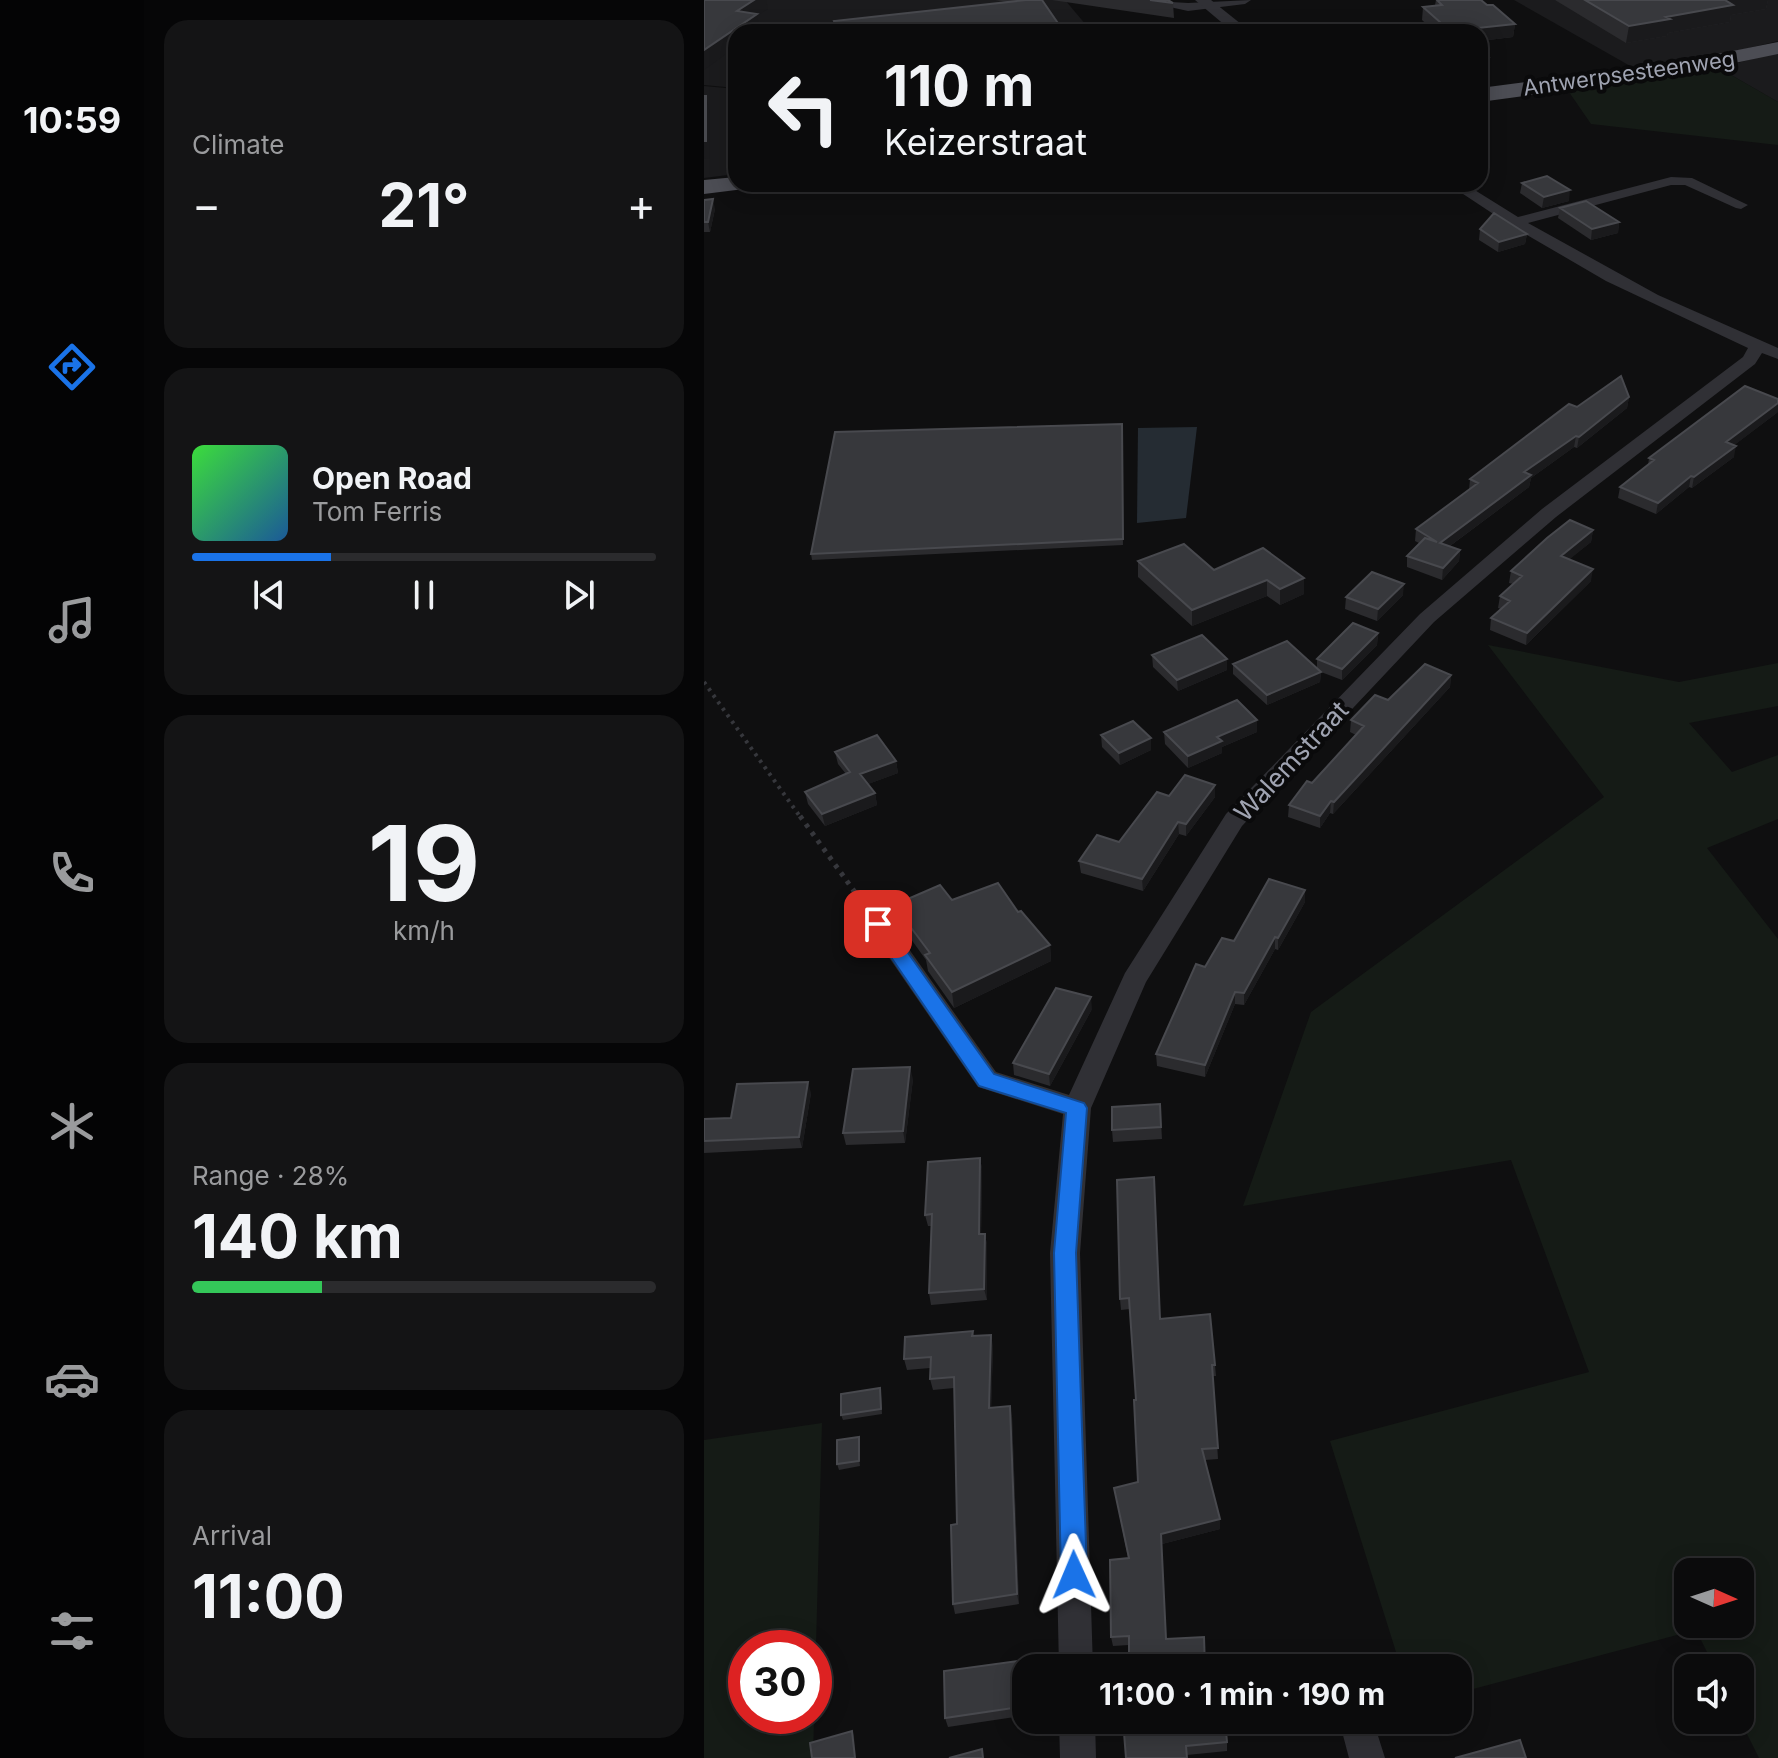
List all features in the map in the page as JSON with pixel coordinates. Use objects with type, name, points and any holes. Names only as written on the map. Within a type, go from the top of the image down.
[{"type":"main road","name":"Antwerpsesteenweg","points":[[1488,94],[1636,77],[1712,64],[1778,48]]},
{"type":"main road","points":[[704,187],[728,185]]},
{"type":"street","points":[[1144,0],[1188,7],[1245,0]]},
{"type":"street","points":[[1206,3],[1233,24]]},
{"type":"street","points":[[1515,222],[1620,195],[1648,196],[1702,188],[1741,205]]},
{"type":"street","name":"Walemstraat","points":[[1468,192],[1515,222],[1654,299],[1768,350]]},
{"type":"street","name":"Walemstraat","points":[[1076,1654],[1065,1253],[1077,1108],[1134,980],[1234,820],[1427,618],[1549,513],[1749,360],[1768,350]]},
{"type":"street","points":[[878,924],[987,1080],[1077,1108]]},
{"type":"street","points":[[1077,1734],[1078,1758]]},
{"type":"street","points":[[1360,1734],[1367,1758]]},
{"type":"path","points":[[704,682],[878,924]]},
{"type":"shaded area","points":[[704,0],[1065,0],[1085,24],[728,24],[728,87],[704,85]]},
{"type":"shaded area","points":[[1514,0],[1778,0],[1778,41],[1691,62],[1632,67]]},
{"type":"shaded area","points":[[1778,52],[1778,102],[1719,68]]},
{"type":"shaded area","points":[[1719,68],[1778,102],[1778,145],[1591,124],[1569,92]]},
{"type":"shaded area","points":[[704,86],[728,88],[728,175],[704,178]]},
{"type":"shaded area","points":[[1197,427],[1186,518],[1137,523],[1138,428]]},
{"type":"shaded area","points":[[1488,645],[1679,682],[1778,663],[1778,706],[1689,723],[1732,772],[1778,755],[1778,819],[1707,848],[1778,939],[1778,1758],[1759,1758],[1747,1734],[1754,1734],[1754,1654],[1708,1654],[1700,1638],[1754,1638],[1754,1558],[1674,1558],[1674,1636],[1472,1689],[1472,1654],[1397,1654],[1330,1441],[1589,1372],[1511,1160],[1243,1206],[1311,1012],[1604,797]]},
{"type":"shaded area","points":[[822,1423],[816,1630],[728,1630],[728,1734],[814,1734],[813,1758],[704,1758],[704,1440]]},
{"type":"building","points":[[704,0],[754,0],[737,11],[757,14],[742,24],[728,24],[728,34],[704,50]]},
{"type":"building","points":[[1042,0],[1058,24],[835,24],[834,21]]},
{"type":"building","points":[[1437,0],[1481,0],[1493,5],[1515,24],[1488,27],[1488,24],[1442,24],[1423,7],[1442,5]]},
{"type":"building","points":[[1585,0],[1725,0],[1733,5],[1629,26]]},
{"type":"building","points":[[706,96],[706,141],[704,141]]},
{"type":"building","points":[[1547,176],[1570,190],[1544,197],[1522,183]]},
{"type":"building","points":[[713,199],[708,222],[704,222],[704,200]]},
{"type":"building","points":[[1586,201],[1619,222],[1592,229],[1560,208]]},
{"type":"building","points":[[1494,213],[1527,234],[1499,242],[1480,229]]},
{"type":"building","points":[[1621,376],[1629,397],[1579,437],[1576,436],[1524,472],[1531,475],[1440,543],[1460,550],[1443,568],[1407,556],[1425,538],[1437,542],[1416,529],[1478,483],[1470,479],[1569,404],[1577,407]]},
{"type":"building","points":[[1745,386],[1778,399],[1778,403],[1726,442],[1736,446],[1658,503],[1620,487],[1654,460],[1649,458]]},
{"type":"building","points":[[1122,424],[1123,539],[811,554],[835,432]]},
{"type":"building","points":[[1570,520],[1593,530],[1561,556],[1593,569],[1527,633],[1491,618],[1510,601],[1500,596],[1522,576],[1511,571]]},
{"type":"building","points":[[1184,544],[1214,570],[1263,548],[1304,578],[1280,589],[1267,580],[1192,610],[1138,561]]},
{"type":"building","points":[[1372,572],[1404,584],[1378,609],[1346,597]]},
{"type":"building","points":[[1353,623],[1378,633],[1342,669],[1317,659]]},
{"type":"building","points":[[1202,635],[1227,659],[1177,680],[1152,655]]},
{"type":"building","points":[[1287,641],[1321,672],[1267,695],[1233,664]]},
{"type":"building","points":[[1425,664],[1451,675],[1334,802],[1331,801],[1320,816],[1289,805],[1307,781],[1312,783],[1364,726],[1351,720],[1375,695],[1388,700]]},
{"type":"building","points":[[1237,700],[1257,720],[1217,737],[1222,741],[1188,756],[1164,732]]},
{"type":"building","points":[[1133,721],[1151,738],[1119,753],[1101,735]]},
{"type":"building","points":[[877,735],[896,761],[860,774],[875,793],[822,814],[805,792],[850,772],[835,752]]},
{"type":"building","points":[[1185,775],[1215,785],[1186,824],[1178,822],[1142,879],[1079,861],[1097,835],[1119,842],[1157,792],[1169,796]]},
{"type":"building","points":[[1269,879],[1305,890],[1244,993],[1235,992],[1205,1065],[1156,1054],[1196,964],[1205,967],[1222,938],[1234,941]]},
{"type":"building","points":[[998,883],[1018,912],[1021,911],[1050,945],[952,992],[925,955],[930,953],[894,905],[940,885],[952,900]]},
{"type":"building","points":[[1056,988],[1091,997],[1049,1074],[1013,1063]]},
{"type":"building","points":[[910,1067],[903,1131],[843,1133],[853,1069]]},
{"type":"building","points":[[808,1082],[799,1137],[704,1141],[704,1119],[731,1118],[737,1084]]},
{"type":"building","points":[[1160,1104],[1161,1127],[1112,1130],[1112,1107]]},
{"type":"building","points":[[980,1158],[979,1234],[985,1234],[984,1289],[929,1293],[932,1214],[925,1215],[928,1162]]},
{"type":"building","points":[[1154,1177],[1160,1319],[1210,1314],[1218,1448],[1202,1449],[1220,1519],[1161,1534],[1166,1639],[1204,1637],[1205,1654],[1129,1654],[1129,1636],[1111,1637],[1110,1560],[1129,1558],[1114,1488],[1138,1482],[1129,1298],[1120,1299],[1117,1180]]},
{"type":"building","points":[[973,1331],[972,1336],[991,1335],[989,1408],[1010,1406],[1017,1594],[953,1604],[951,1525],[957,1524],[954,1377],[930,1379],[931,1357],[904,1359],[905,1337]]},
{"type":"building","points":[[880,1388],[881,1409],[841,1415],[841,1394]]},
{"type":"building","points":[[859,1437],[859,1461],[837,1464],[837,1440]]},
{"type":"building","points":[[1012,1662],[1012,1708],[945,1718],[944,1671]]},
{"type":"building","points":[[852,1731],[855,1758],[812,1758],[810,1743]]},
{"type":"building","points":[[1124,1734],[1226,1734],[1227,1742],[1186,1746],[1187,1758],[1126,1758]]},
{"type":"building","points":[[1520,1740],[1526,1758],[1455,1758]]},
{"type":"building","points":[[982,1749],[983,1758],[949,1758]]},
{"type":"route","points":[[878,924],[987,1080],[1077,1108],[1065,1253],[1074,1575]]}]
